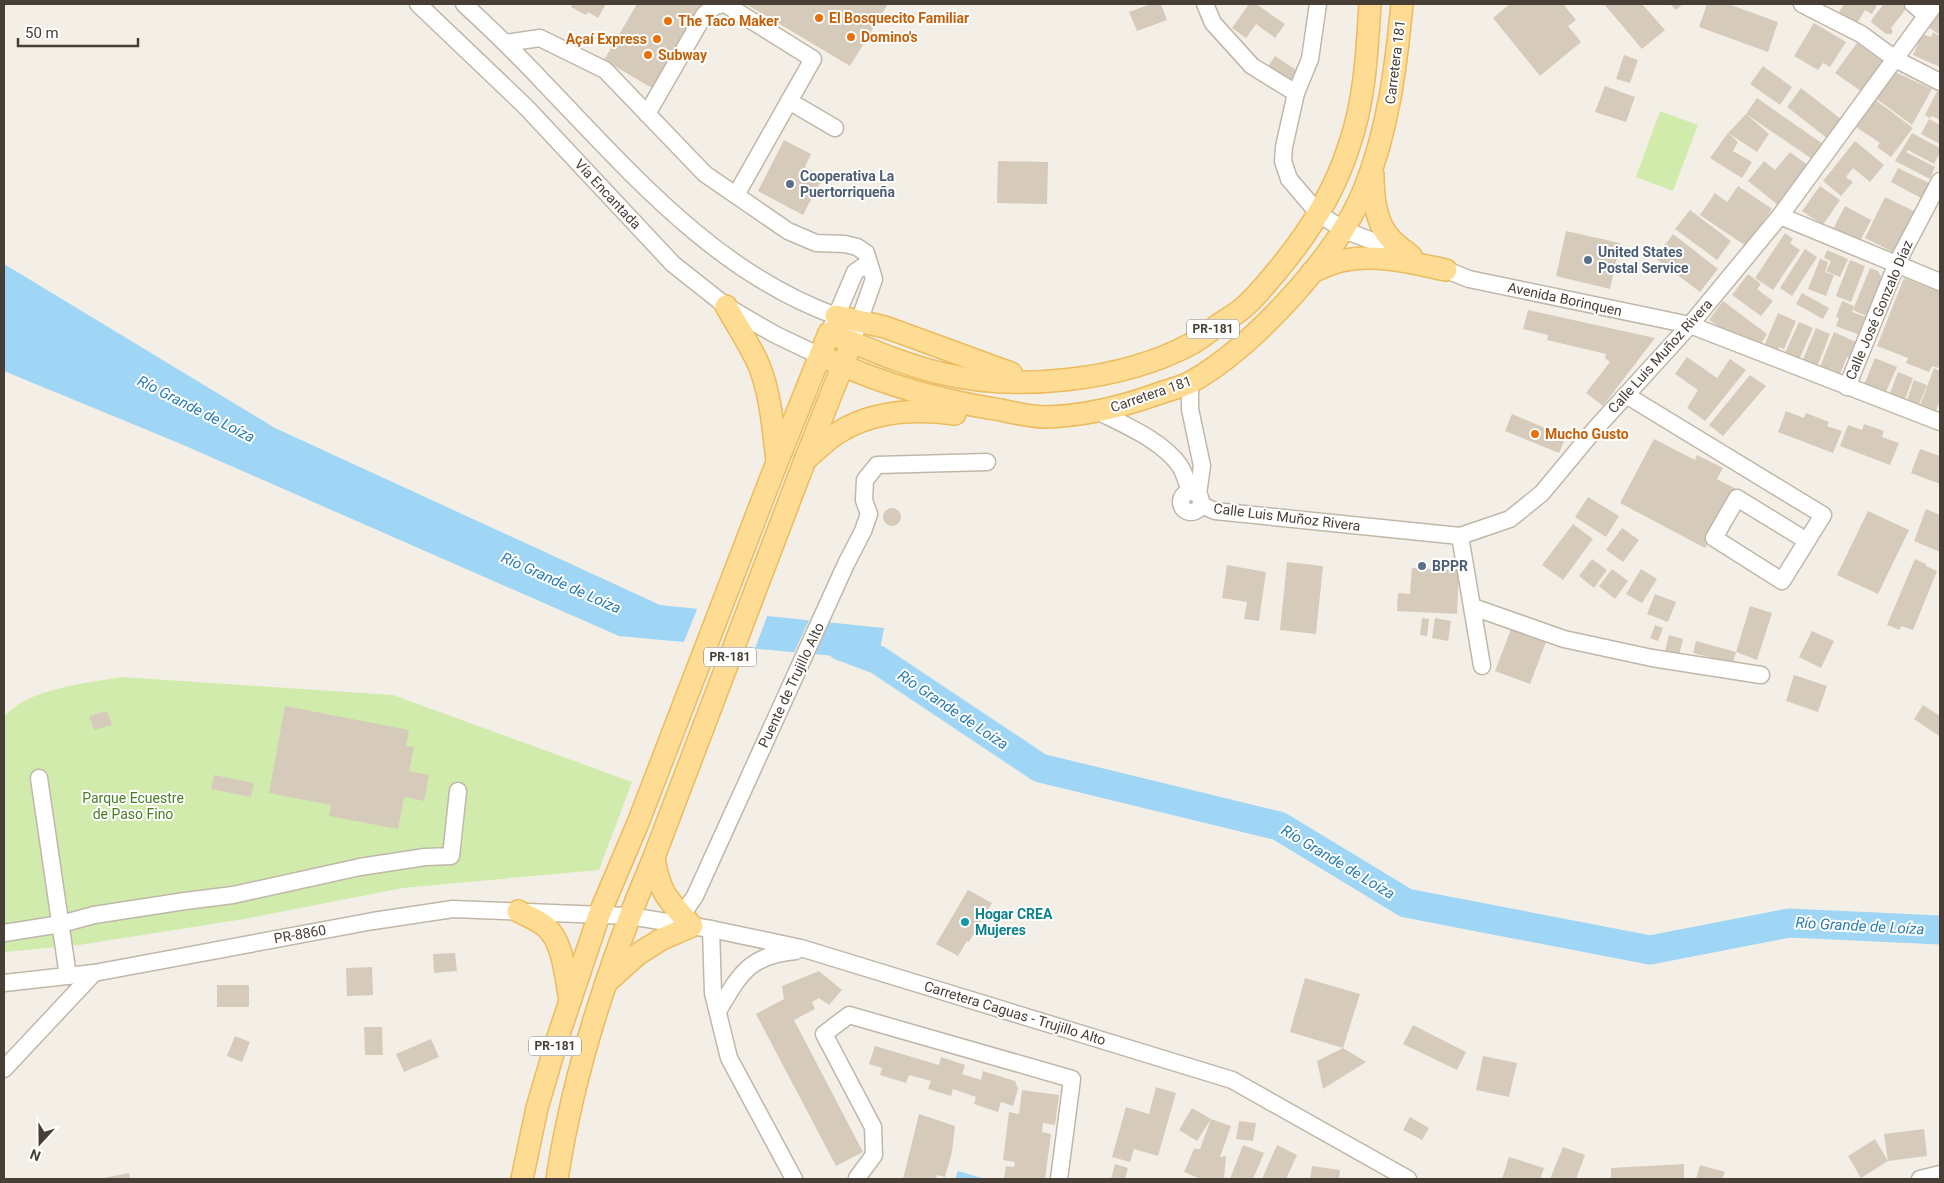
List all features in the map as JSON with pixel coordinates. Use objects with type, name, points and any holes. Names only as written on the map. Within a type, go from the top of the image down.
[{"type":"main road","name":"Carretera 181","points":[[856,332],[885,327],[978,362],[1040,382],[1111,373],[1148,362],[1193,343],[1243,308],[1258,293],[1302,242],[1319,214],[1338,176],[1356,122],[1367,65],[1370,4]]},
{"type":"main road","name":"Carretera 181","points":[[820,356],[902,389],[988,408],[1045,417],[1099,412],[1142,400],[1190,383],[1228,356],[1268,321],[1312,272],[1344,230],[1364,192],[1380,148],[1388,111],[1403,7]]},
{"type":"main road","points":[[1372,167],[1373,195],[1377,213],[1389,237],[1411,256]]},
{"type":"main road","points":[[1312,272],[1341,261],[1368,258],[1402,261],[1446,270]]},
{"type":"main road","points":[[726,306],[751,350],[765,385],[769,400],[775,469]]},
{"type":"main road","points":[[833,324],[856,332]]},
{"type":"main road","name":"PR-181","points":[[522,1179],[537,1108],[557,1040],[599,915],[638,823],[833,324]]},
{"type":"main road","name":"PR-181","points":[[557,1179],[569,1114],[586,1044],[629,916],[664,833],[804,460],[856,332]]},
{"type":"main road","points":[[804,460],[841,431],[863,420],[890,413],[933,411],[1000,420],[1045,417]]},
{"type":"main road","points":[[607,981],[638,954],[662,939],[695,923],[668,900],[657,879],[654,857]]},
{"type":"main road","points":[[518,911],[544,925],[552,933],[558,944],[570,1002]]},
{"type":"street","name":"Vía Encantada","points":[[418,4],[526,107],[673,264],[726,306],[774,334],[820,356]]},
{"type":"street","points":[[464,4],[506,43],[644,186],[690,229],[724,255],[768,284],[833,324],[855,272],[868,263]]},
{"type":"street","points":[[648,114],[704,15],[715,6],[725,4],[813,59],[736,195]]},
{"type":"street","points":[[1205,4],[1213,23],[1252,66],[1296,93]]},
{"type":"street","name":"Avenida Borinquen","points":[[1318,4],[1310,59],[1296,93],[1284,147],[1283,161],[1289,179],[1319,214],[1344,230],[1470,279],[1690,325],[1940,422]]},
{"type":"street","points":[[1802,4],[1861,34],[1895,58],[1940,82]]},
{"type":"street","points":[[1913,4],[1930,9]]},
{"type":"street","name":"Calle Luis Muñoz Rivera","points":[[1196,497],[1215,511],[1460,536],[1510,519],[1542,493],[1596,428],[1690,325],[1780,216],[1930,9]]},
{"type":"street","points":[[506,43],[540,38],[605,70],[705,174],[788,231],[816,243],[857,246],[866,253],[874,279],[856,332]]},
{"type":"street","points":[[789,101],[835,128]]},
{"type":"street","name":"Calle José Gonzalo Díaz","points":[[1846,387],[1897,263],[1940,181]]},
{"type":"street","points":[[1780,216],[1940,282]]},
{"type":"street","points":[[1190,383],[1190,409],[1202,466],[1196,497]]},
{"type":"street","points":[[1626,395],[1823,515],[1807,541],[1782,581],[1714,538],[1737,498],[1807,541]]},
{"type":"street","points":[[1099,412],[1130,427],[1154,442],[1180,466],[1196,497]]},
{"type":"street","name":"Puente de Trujillo Alto","points":[[695,923],[695,896],[846,564],[863,531],[869,514],[864,500],[865,480],[877,465],[987,462]]},
{"type":"street","points":[[1460,536],[1482,666]]},
{"type":"street","points":[[1473,607],[1564,639],[1652,658],[1762,675]]},
{"type":"street","points":[[39,778],[68,976]]},
{"type":"street","points":[[4,933],[61,924],[112,912],[233,896],[360,867],[425,857],[451,856],[458,791]]},
{"type":"street","name":"PR-8860","points":[[4,983],[94,973],[373,921],[453,909],[599,915]]},
{"type":"street","name":"Carretera Caguas - Trujillo Alto","points":[[599,915],[695,923],[811,950],[1232,1080],[1408,1179]]},
{"type":"street","points":[[695,923],[729,1058],[794,1179]]},
{"type":"street","points":[[718,1011],[738,977],[756,961],[778,953],[811,950]]},
{"type":"street","points":[[4,1069],[94,973]]},
{"type":"street","points":[[858,1179],[874,1154],[873,1127],[824,1034],[849,1015],[1072,1079],[1059,1179]]},
{"type":"street","points":[[1920,1179],[1940,1174]]},
{"type":"green space","points":[[1660,111],[1698,125],[1673,191],[1636,177]]},
{"type":"green space","name":"Parque Ecuestre de Paso Fino","points":[[122,677],[393,695],[632,782],[599,870],[403,888],[244,919],[79,945],[4,952],[4,717],[28,699],[43,693],[59,688]]},
{"type":"water","points":[[4,264],[275,428],[660,605],[884,628],[878,660],[619,636],[181,444],[4,371]]},
{"type":"water","points":[[958,1171],[982,1178],[982,1179],[955,1179]]},
{"type":"pier","points":[[698,607],[768,614],[754,651],[683,644]]},
{"type":"pier","points":[[810,618],[831,620],[814,656],[793,655]]},
{"type":"building","points":[[572,4],[606,4],[598,18],[588,12],[586,15],[571,7]]},
{"type":"building","points":[[637,4],[702,4],[652,88],[604,60]]},
{"type":"building","points":[[746,4],[888,4],[850,66]]},
{"type":"building","points":[[1151,4],[1161,4],[1167,20],[1137,31],[1129,12]]},
{"type":"building","points":[[1249,4],[1256,4],[1285,24],[1275,38],[1256,24],[1246,38],[1232,28]]},
{"type":"building","points":[[1510,4],[1563,4],[1576,20],[1568,26],[1581,42],[1540,76],[1493,18]]},
{"type":"building","points":[[1604,4],[1642,4],[1665,30],[1642,49]]},
{"type":"building","points":[[1670,4],[1683,4],[1676,10]]},
{"type":"building","points":[[1707,4],[1728,4],[1778,22],[1768,52],[1699,27]]},
{"type":"building","points":[[1844,4],[1877,5],[1872,14],[1865,10],[1857,23],[1839,12]]},
{"type":"building","points":[[1881,4],[1909,5],[1891,28],[1893,32],[1891,34],[1886,34],[1871,22],[1883,5]]},
{"type":"building","points":[[1940,11],[1940,35],[1928,27]]},
{"type":"building","points":[[1814,23],[1846,42],[1830,67],[1823,63],[1818,70],[1794,56]]},
{"type":"building","points":[[1933,32],[1940,36],[1940,67],[1913,55],[1922,34],[1931,37]]},
{"type":"building","points":[[1857,43],[1883,62],[1862,92],[1835,73]]},
{"type":"building","points":[[1624,55],[1638,60],[1630,83],[1616,79]]},
{"type":"building","points":[[1275,56],[1298,71],[1292,81],[1268,66]]},
{"type":"building","points":[[1763,66],[1792,87],[1780,105],[1750,84]]},
{"type":"building","points":[[1895,72],[1932,89],[1912,125],[1874,97]]},
{"type":"building","points":[[1605,86],[1635,97],[1626,122],[1595,112]]},
{"type":"building","points":[[1801,88],[1841,119],[1827,138],[1787,107]]},
{"type":"building","points":[[1937,91],[1940,93],[1940,120],[1925,115]]},
{"type":"building","points":[[1757,98],[1823,144],[1812,159],[1746,114]]},
{"type":"building","points":[[1873,98],[1913,128],[1891,157],[1877,147],[1880,143],[1853,125]]},
{"type":"building","points":[[1746,114],[1769,134],[1757,152],[1728,133]]},
{"type":"building","points":[[1929,119],[1940,125],[1940,144],[1921,134]]},
{"type":"building","points":[[1728,133],[1738,142],[1733,151],[1752,162],[1742,178],[1710,158]]},
{"type":"building","points":[[1912,133],[1940,148],[1934,164],[1908,150],[1906,152],[1935,167],[1930,179],[1895,161]]},
{"type":"building","name":"Cooperativa La Puertorriqueña","points":[[784,140],[811,154],[805,167],[823,177],[803,215],[758,191]]},
{"type":"building","points":[[1855,141],[1884,165],[1870,182],[1853,168],[1846,177],[1853,182],[1841,196],[1823,181]]},
{"type":"building","points":[[1790,152],[1809,166],[1778,205],[1748,181],[1764,161],[1775,170]]},
{"type":"building","points":[[998,161],[1048,162],[1047,204],[997,203]]},
{"type":"building","points":[[1898,168],[1929,183],[1921,198],[1891,182]]},
{"type":"building","points":[[1738,186],[1772,209],[1746,246],[1700,215],[1715,193],[1727,202]]},
{"type":"building","points":[[1820,186],[1840,200],[1823,225],[1802,211]]},
{"type":"building","points":[[1885,197],[1920,214],[1899,255],[1865,238]]},
{"type":"building","points":[[1845,206],[1871,220],[1859,243],[1833,229]]},
{"type":"building","points":[[1690,210],[1731,241],[1717,260],[1675,229]]},
{"type":"building","name":"United States Postal Service","points":[[1566,231],[1620,243],[1610,289],[1556,276]]},
{"type":"building","points":[[1785,233],[1793,239],[1790,243],[1800,250],[1773,290],[1755,278]]},
{"type":"building","points":[[1673,234],[1718,269],[1700,292],[1655,258]]},
{"type":"building","points":[[1805,249],[1817,257],[1792,296],[1780,288]]},
{"type":"building","points":[[1827,250],[1848,259],[1840,277],[1826,271],[1831,261],[1824,258]]},
{"type":"building","points":[[1820,259],[1828,262],[1825,272],[1834,275],[1826,296],[1808,289]]},
{"type":"building","points":[[1850,260],[1865,266],[1851,302],[1836,296]]},
{"type":"building","points":[[1870,268],[1878,271],[1884,282],[1871,318],[1853,310]]},
{"type":"building","points":[[1748,274],[1761,284],[1757,289],[1773,301],[1761,316],[1732,295]]},
{"type":"building","points":[[1904,278],[1940,292],[1940,362],[1938,368],[1932,366],[1929,372],[1906,363],[1908,358],[1877,346]]},
{"type":"building","points":[[1802,293],[1829,308],[1823,319],[1796,304]]},
{"type":"building","points":[[1723,301],[1767,334],[1759,347],[1741,341],[1709,320]]},
{"type":"building","points":[[1842,301],[1854,306],[1852,312],[1869,318],[1862,336],[1836,326],[1839,318],[1836,317]]},
{"type":"building","points":[[1528,310],[1655,338],[1603,406],[1586,393],[1610,362],[1605,358],[1606,354],[1547,340],[1548,335],[1523,329]]},
{"type":"building","points":[[1778,313],[1796,321],[1784,349],[1779,347],[1777,352],[1764,346]]},
{"type":"building","points":[[1799,322],[1813,328],[1799,360],[1785,353]]},
{"type":"building","points":[[1816,328],[1830,334],[1816,370],[1801,364]]},
{"type":"building","points":[[1834,332],[1858,343],[1851,359],[1847,357],[1839,377],[1819,369]]},
{"type":"building","points":[[1687,357],[1717,378],[1730,359],[1746,370],[1705,421],[1687,408],[1698,390],[1675,374]]},
{"type":"building","points":[[1875,358],[1897,367],[1885,394],[1864,385]]},
{"type":"building","points":[[1934,368],[1940,371],[1940,400],[1935,414],[1919,408]]},
{"type":"building","points":[[1898,372],[1913,378],[1904,402],[1889,396]]},
{"type":"building","points":[[1750,375],[1766,386],[1723,436],[1709,425]]},
{"type":"building","points":[[1914,380],[1927,385],[1918,407],[1906,403]]},
{"type":"building","points":[[1786,411],[1804,418],[1806,413],[1829,422],[1827,426],[1842,431],[1833,453],[1778,432]]},
{"type":"building","name":"Mucho Gusto","points":[[1512,414],[1566,437],[1559,453],[1505,431]]},
{"type":"building","points":[[1864,424],[1884,431],[1882,437],[1899,443],[1890,465],[1840,446],[1848,425],[1862,430]]},
{"type":"building","points":[[1654,439],[1695,460],[1697,455],[1723,468],[1717,479],[1736,489],[1705,548],[1620,503]]},
{"type":"building","points":[[1920,449],[1940,456],[1940,484],[1911,473]]},
{"type":"building","points":[[1588,497],[1619,516],[1606,537],[1575,517]]},
{"type":"building","points":[[892,508],[898,511],[901,517],[898,523],[892,526],[886,523],[883,517],[886,511]]},
{"type":"building","points":[[1926,509],[1940,515],[1940,552],[1914,541]]},
{"type":"building","points":[[1868,511],[1909,530],[1878,594],[1837,575]]},
{"type":"building","points":[[1573,524],[1593,539],[1563,580],[1542,565]]},
{"type":"building","points":[[1622,528],[1639,540],[1623,562],[1606,550]]},
{"type":"building","points":[[1592,559],[1607,570],[1594,588],[1579,576]]},
{"type":"building","points":[[1915,559],[1937,571],[1913,630],[1901,626],[1900,630],[1887,625]]},
{"type":"building","points":[[1287,562],[1323,566],[1316,634],[1280,630]]},
{"type":"building","points":[[1227,565],[1266,572],[1259,621],[1244,619],[1247,602],[1222,598]]},
{"type":"building","points":[[1412,568],[1459,570],[1457,614],[1397,611],[1398,593],[1410,594]]},
{"type":"building","points":[[1612,569],[1628,581],[1615,599],[1599,586]]},
{"type":"building","points":[[1641,569],[1657,579],[1642,603],[1626,594]]},
{"type":"building","points":[[1655,594],[1676,602],[1668,622],[1647,614]]},
{"type":"building","points":[[1750,606],[1772,613],[1757,660],[1736,652]]},
{"type":"building","points":[[1422,618],[1429,619],[1427,636],[1420,635]]},
{"type":"building","points":[[1435,618],[1451,621],[1448,641],[1432,638]]},
{"type":"building","points":[[1655,625],[1663,628],[1658,641],[1650,638]]},
{"type":"building","points":[[1511,629],[1546,642],[1530,684],[1495,671]]},
{"type":"building","points":[[1812,631],[1834,641],[1821,668],[1799,657]]},
{"type":"building","points":[[1669,635],[1683,639],[1679,655],[1665,651]]},
{"type":"building","points":[[1696,641],[1736,652],[1733,663],[1693,653]]},
{"type":"building","points":[[1794,675],[1827,686],[1818,712],[1786,701]]},
{"type":"building","points":[[1923,705],[1940,716],[1939,736],[1914,719]]},
{"type":"building","points":[[285,706],[409,730],[406,746],[414,747],[409,771],[429,775],[424,801],[404,797],[398,829],[329,816],[331,805],[269,793]]},
{"type":"building","points":[[107,711],[112,725],[94,730],[89,716]]},
{"type":"building","points":[[214,775],[254,783],[251,797],[211,789]]},
{"type":"building","name":"Hogar CREA Mujeres","points":[[968,890],[992,903],[969,942],[967,941],[958,956],[936,944]]},
{"type":"building","points":[[455,953],[457,971],[434,973],[433,954]]},
{"type":"building","points":[[372,967],[373,995],[347,996],[346,968]]},
{"type":"building","points":[[819,971],[842,990],[829,1005],[819,998],[812,1002],[815,1009],[794,1020],[863,1152],[836,1166],[756,1014],[784,999],[782,986]]},
{"type":"building","points":[[1305,978],[1360,994],[1343,1048],[1290,1032]]},
{"type":"building","points":[[217,985],[249,985],[249,1007],[217,1007]]},
{"type":"building","points":[[1413,1025],[1466,1052],[1457,1070],[1403,1044]]},
{"type":"building","points":[[364,1027],[382,1027],[383,1055],[365,1055]]},
{"type":"building","points":[[235,1036],[250,1042],[242,1062],[227,1056]]},
{"type":"building","points":[[431,1039],[439,1057],[404,1072],[396,1054]]},
{"type":"building","points":[[875,1046],[939,1065],[941,1057],[965,1065],[962,1074],[981,1080],[983,1071],[1015,1081],[1018,1089],[1013,1106],[1001,1102],[998,1112],[974,1104],[976,1097],[953,1089],[951,1096],[928,1089],[931,1081],[909,1075],[906,1083],[880,1075],[882,1068],[869,1064]]},
{"type":"building","points":[[1343,1048],[1366,1062],[1323,1089],[1317,1061]]},
{"type":"building","points":[[1483,1056],[1517,1063],[1509,1097],[1476,1090]]},
{"type":"building","points":[[1156,1087],[1176,1093],[1158,1156],[1134,1149],[1130,1162],[1112,1157],[1126,1107],[1149,1114]]},
{"type":"building","points":[[1022,1090],[1059,1095],[1055,1125],[1043,1123],[1042,1132],[1051,1134],[1045,1179],[1004,1179],[1006,1166],[1014,1167],[1015,1162],[1003,1160],[1009,1112],[1019,1114]]},
{"type":"building","points":[[1192,1108],[1211,1119],[1197,1141],[1179,1130]]},
{"type":"building","points":[[919,1114],[955,1126],[952,1152],[945,1177],[937,1175],[936,1179],[903,1179]]},
{"type":"building","points":[[1410,1117],[1429,1128],[1422,1140],[1403,1130]]},
{"type":"building","points":[[1211,1119],[1231,1126],[1220,1157],[1226,1156],[1224,1179],[1200,1179],[1184,1172],[1194,1149],[1200,1149]]},
{"type":"building","points":[[1239,1121],[1256,1123],[1253,1141],[1236,1139]]},
{"type":"building","points":[[1924,1129],[1927,1156],[1888,1161],[1884,1134]]},
{"type":"building","points":[[1875,1139],[1888,1161],[1861,1178],[1848,1156]]},
{"type":"building","points":[[1243,1145],[1264,1153],[1253,1179],[1230,1179]]},
{"type":"building","points":[[1277,1145],[1297,1155],[1286,1179],[1262,1179]]},
{"type":"building","points":[[1563,1147],[1585,1155],[1576,1179],[1550,1179]]},
{"type":"building","points":[[1509,1157],[1544,1168],[1540,1179],[1502,1179]]},
{"type":"building","points":[[1115,1164],[1128,1168],[1125,1179],[1111,1179]]},
{"type":"building","points":[[1684,1164],[1684,1179],[1611,1179],[1611,1168]]},
{"type":"building","points":[[1700,1165],[1725,1172],[1722,1179],[1696,1179]]},
{"type":"building","points":[[1312,1166],[1340,1170],[1339,1179],[1310,1179]]},
{"type":"building","points":[[129,1173],[130,1179],[104,1179],[104,1178]]},
{"type":"waterway","name":"Río Grande de Loíza","points":[[841,646],[878,660],[1040,768],[1279,826],[1406,903],[1650,950],[1789,923],[1940,930]]},
{"type":"place","name":"El Bosquecito Familiar","points":[[819,18]]},
{"type":"place","name":"The Taco Maker","points":[[668,21]]},
{"type":"place","name":"Domino's","points":[[851,37]]},
{"type":"place","name":"Açaí Express","points":[[657,39]]},
{"type":"place","name":"Subway","points":[[648,55]]},
{"type":"place","name":"Cooperativa La Puertorriqueña","points":[[790,184]]},
{"type":"place","name":"United States Postal Service","points":[[1588,260]]},
{"type":"place","name":"Mucho Gusto","points":[[1535,434]]},
{"type":"place","name":"BPPR","points":[[1422,566]]},
{"type":"place","name":"Hogar CREA Mujeres","points":[[965,922]]}]
